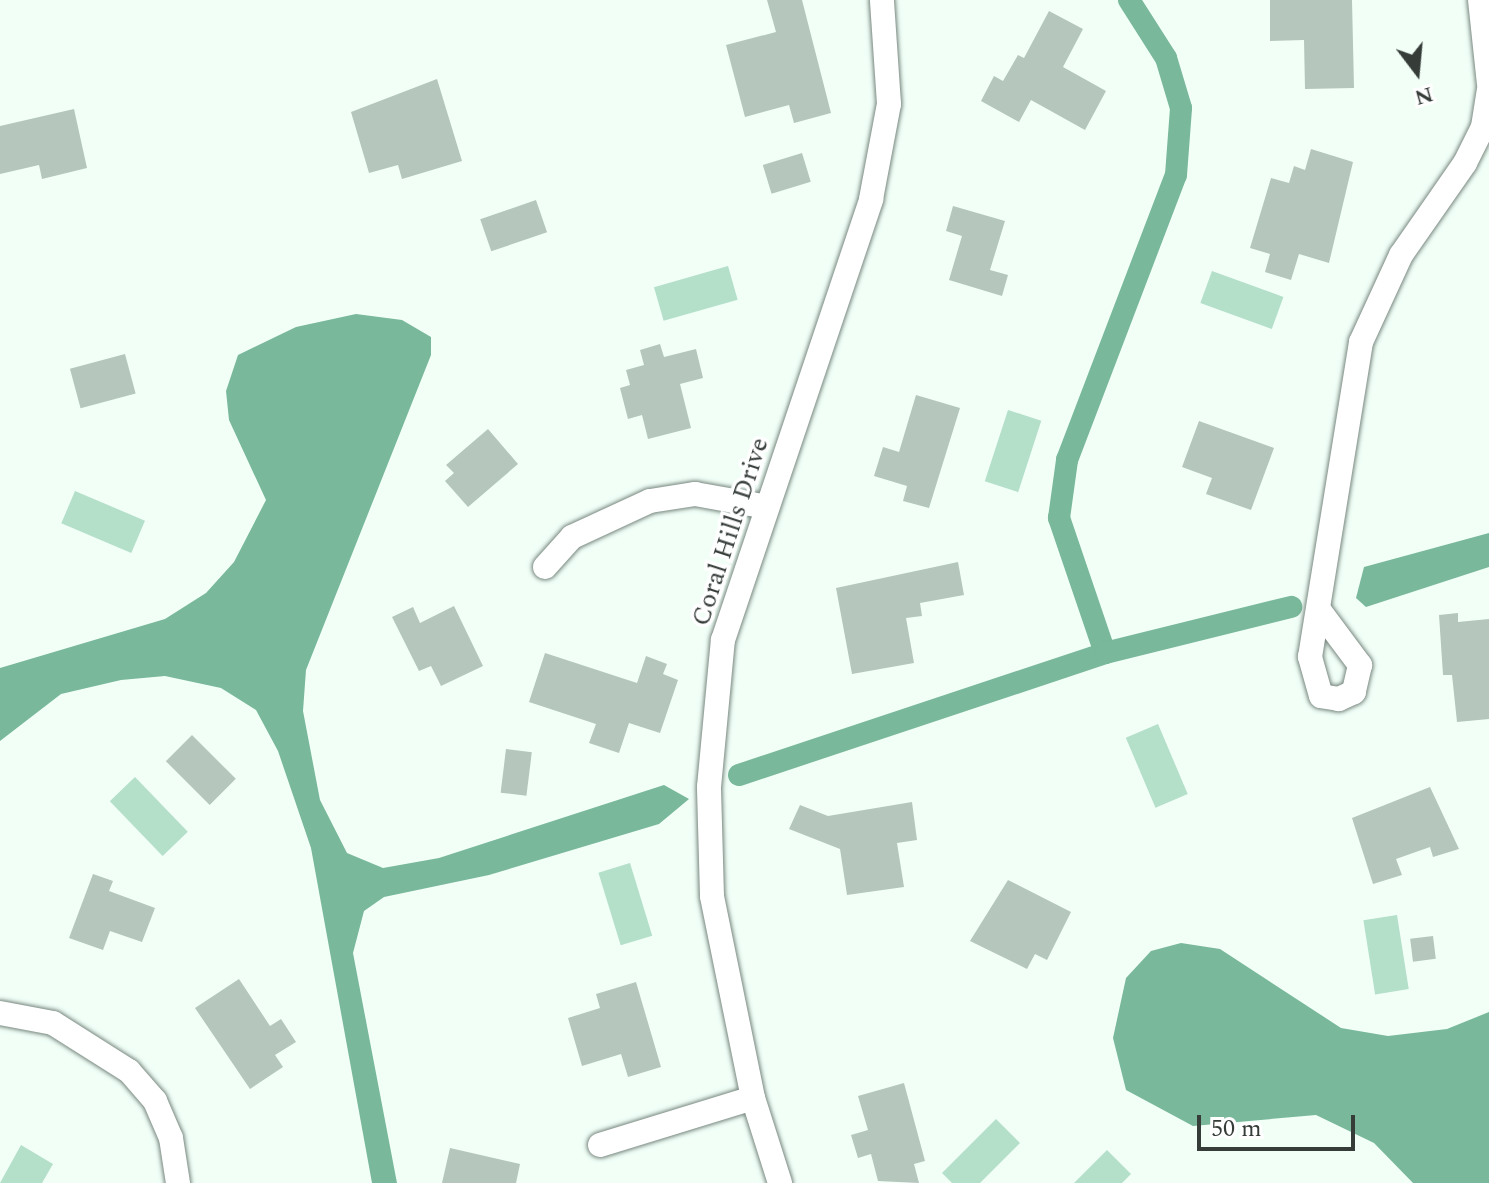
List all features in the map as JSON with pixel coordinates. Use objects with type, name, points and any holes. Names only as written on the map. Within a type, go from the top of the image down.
[{"type":"street","name":"Coral Hills Drive","points":[[780,1183],[753,1098],[712,896],[709,787],[723,640],[871,199],[889,104],[882,0]]},
{"type":"street","points":[[1480,0],[1489,84]]},
{"type":"street","points":[[1319,610],[1361,342],[1401,255],[1465,163],[1483,127],[1489,90]]},
{"type":"street","points":[[545,567],[572,537],[650,501],[695,494],[767,507]]},
{"type":"street","points":[[0,1013],[53,1023],[129,1071],[155,1101],[171,1138],[178,1183]]},
{"type":"street","points":[[600,1145],[753,1098]]},
{"type":"shaded area","points":[[728,266],[738,300],[664,321],[654,287]]},
{"type":"shaded area","points":[[1212,271],[1283,297],[1272,329],[1200,303]]},
{"type":"shaded area","points":[[356,314],[402,320],[431,337],[431,355],[306,670],[303,711],[320,800],[347,853],[383,868],[439,858],[664,785],[689,799],[659,824],[489,875],[384,897],[364,911],[353,953],[397,1183],[372,1183],[311,848],[278,751],[256,710],[221,688],[165,676],[121,680],[61,694],[0,741],[0,668],[165,619],[206,593],[234,562],[266,500],[229,420],[226,391],[238,355],[296,327]]},
{"type":"shaded area","points":[[1008,410],[1041,421],[1018,492],[985,481]]},
{"type":"shaded area","points":[[75,491],[145,521],[131,553],[61,523]]},
{"type":"shaded area","points":[[1489,533],[1489,567],[1366,607],[1356,598],[1364,567]]},
{"type":"shaded area","points":[[1158,724],[1188,794],[1155,808],[1126,738]]},
{"type":"shaded area","points":[[135,777],[188,832],[163,856],[110,801]]},
{"type":"shaded area","points":[[630,863],[652,936],[621,945],[598,873]]},
{"type":"shaded area","points":[[1397,915],[1409,989],[1375,994],[1363,920]]},
{"type":"shaded area","points":[[1181,943],[1220,949],[1341,1028],[1388,1036],[1447,1029],[1489,1012],[1489,1183],[1413,1183],[1374,1143],[1316,1115],[1193,1126],[1126,1090],[1113,1038],[1126,978],[1151,951]]},
{"type":"shaded area","points":[[996,1119],[1020,1143],[980,1183],[952,1183],[942,1173]]},
{"type":"shaded area","points":[[21,1145],[53,1164],[42,1183],[0,1183]]},
{"type":"shaded area","points":[[1107,1150],[1131,1174],[1122,1183],[1074,1183]]},
{"type":"building","points":[[767,0],[802,0],[831,113],[794,123],[789,105],[745,117],[726,45],[776,32]]},
{"type":"building","points":[[1270,0],[1352,0],[1354,88],[1305,89],[1304,40],[1270,41]]},
{"type":"building","points":[[1049,11],[1083,29],[1063,67],[1106,91],[1085,130],[1031,100],[1019,122],[981,101],[994,76],[1003,81],[1018,55],[1024,58]]},
{"type":"building","points":[[437,79],[462,161],[402,179],[398,165],[369,173],[351,112]]},
{"type":"building","points":[[74,109],[87,168],[42,179],[39,165],[0,174],[0,126]]},
{"type":"building","points":[[1311,149],[1353,162],[1329,263],[1299,254],[1291,280],[1265,272],[1270,254],[1250,248],[1271,178],[1289,183],[1294,166],[1305,170]]},
{"type":"building","points":[[802,153],[811,182],[772,194],[763,165]]},
{"type":"building","points":[[536,200],[547,232],[491,251],[480,219]]},
{"type":"building","points":[[953,206],[1005,221],[990,270],[1008,275],[1002,296],[949,280],[962,236],[946,231]]},
{"type":"building","points":[[660,344],[664,357],[696,349],[703,378],[680,384],[691,428],[648,439],[642,415],[628,419],[620,388],[630,385],[626,370],[644,365],[640,350]]},
{"type":"building","points":[[125,354],[136,394],[81,408],[70,369]]},
{"type":"building","points":[[916,395],[960,408],[929,508],[903,501],[907,486],[874,476],[883,447],[899,452]]},
{"type":"building","points":[[1199,421],[1274,448],[1251,510],[1206,494],[1212,478],[1182,467]]},
{"type":"building","points":[[488,429],[518,464],[468,507],[445,481],[454,473],[446,465]]},
{"type":"building","points":[[958,562],[964,595],[920,603],[922,616],[906,618],[914,663],[852,674],[836,588]]},
{"type":"building","points":[[454,606],[483,666],[441,686],[431,666],[419,671],[392,617],[413,607],[420,623]]},
{"type":"building","points":[[1458,613],[1458,622],[1489,619],[1489,719],[1457,722],[1452,675],[1443,675],[1439,615]]},
{"type":"building","points":[[545,653],[637,683],[646,656],[667,664],[663,674],[678,680],[660,733],[629,723],[619,753],[589,743],[596,724],[529,702]]},
{"type":"building","points":[[192,735],[236,779],[210,805],[166,761]]},
{"type":"building","points":[[506,749],[532,752],[526,796],[501,793]]},
{"type":"building","points":[[1430,787],[1459,849],[1433,857],[1430,847],[1396,859],[1402,875],[1373,884],[1352,818]]},
{"type":"building","points":[[912,802],[917,840],[897,843],[904,887],[847,895],[840,849],[789,829],[800,805],[828,816]]},
{"type":"building","points":[[93,874],[113,881],[109,891],[155,908],[142,942],[110,931],[103,950],[69,938]]},
{"type":"building","points":[[1008,880],[1071,912],[1047,960],[1035,954],[1027,969],[970,941]]},
{"type":"building","points":[[1433,936],[1436,959],[1413,962],[1410,939]]},
{"type":"building","points":[[239,979],[270,1026],[281,1019],[296,1042],[275,1055],[283,1067],[250,1089],[195,1008]]},
{"type":"building","points":[[636,982],[661,1067],[628,1077],[621,1054],[582,1066],[568,1018],[600,1008],[596,994]]},
{"type":"building","points":[[904,1083],[925,1161],[914,1164],[919,1183],[878,1181],[871,1154],[858,1158],[851,1135],[868,1130],[858,1096]]},
{"type":"building","points":[[450,1148],[520,1164],[516,1183],[442,1183]]},
{"type":"waterway","points":[[1105,653],[1059,518],[1067,460],[1176,175],[1181,108],[1166,58],[1129,0]]},
{"type":"waterway","points":[[739,775],[1105,653],[1291,607]]}]
